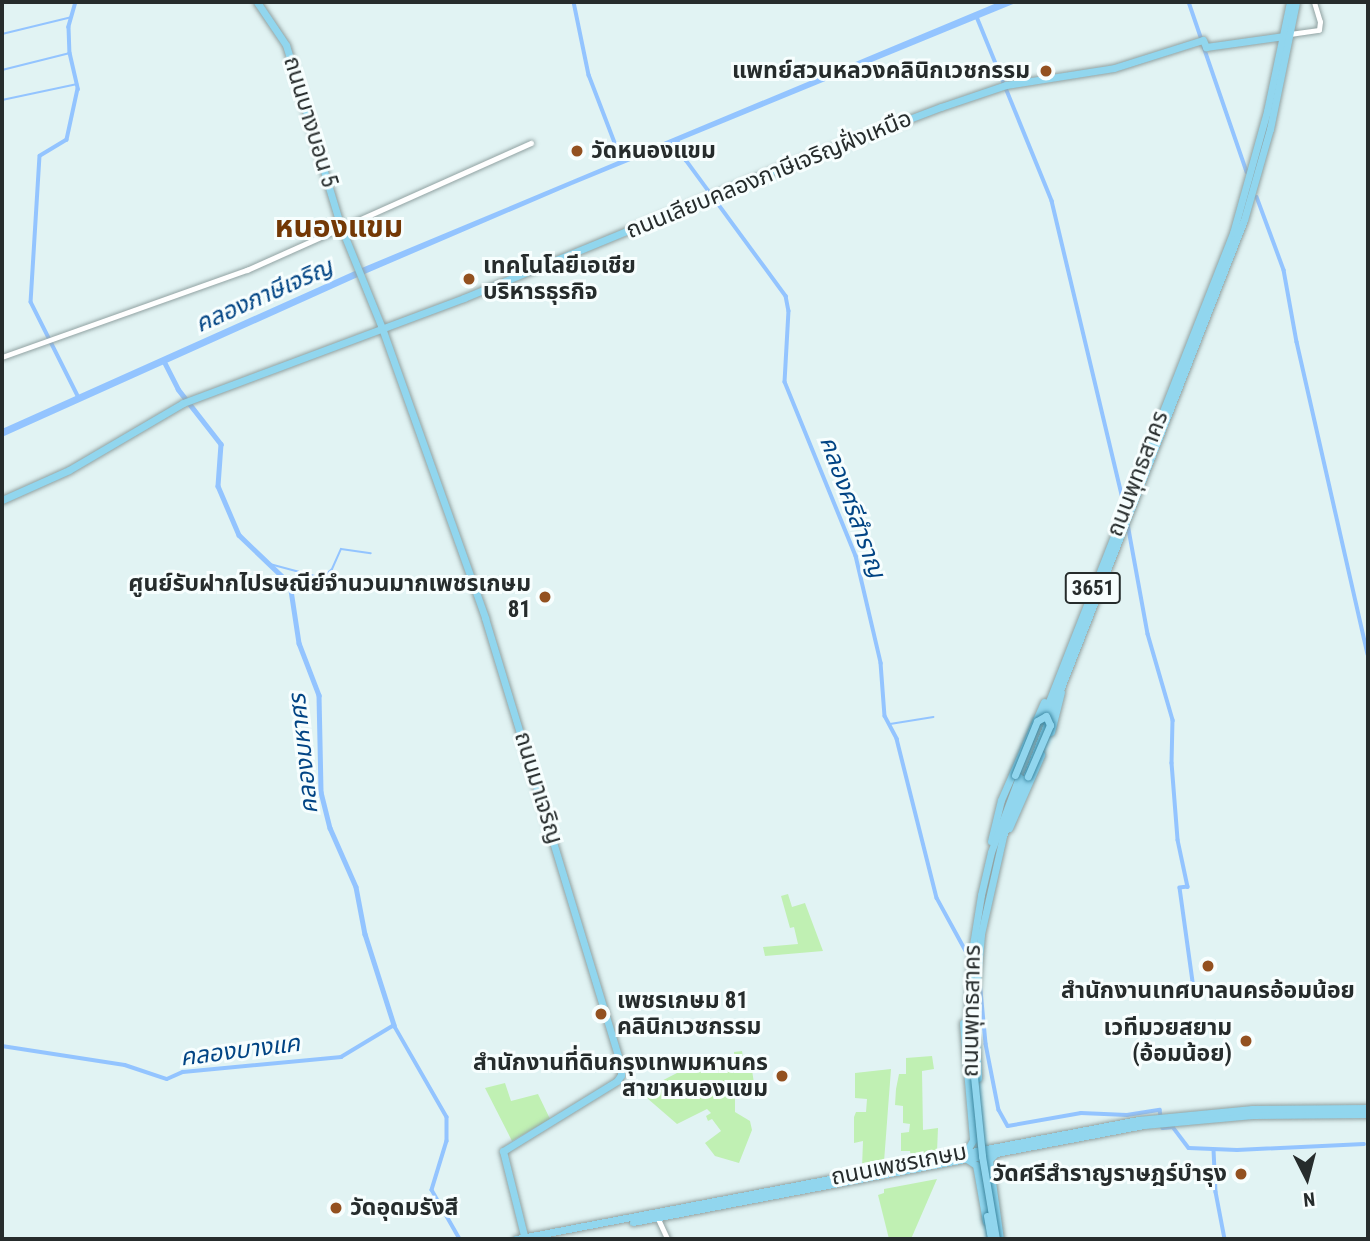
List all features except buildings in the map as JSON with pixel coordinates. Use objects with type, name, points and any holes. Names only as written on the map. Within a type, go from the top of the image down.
[{"type":"main road","name":"ถนนบางบอน 5","points":[[257,2],[286,45],[341,227],[366,286]]},
{"type":"main road","name":"ถนนพุทธสาคร","points":[[1287,35],[1290,2]]},
{"type":"main road","name":"ถนนพุทธสาคร","points":[[994,1239],[979,1151],[969,1047],[971,957],[994,853],[1063,670],[1200,325],[1245,196],[1296,2]]},
{"type":"main road","name":"ถนนเลียบคลองภาษีเจริญฝั่งเหนือ","points":[[2,500],[72,468],[186,402],[382,328],[863,136],[1004,85],[1114,68],[1205,43],[1287,35]]},
{"type":"main road","name":"ถนนมาเจริญ","points":[[366,286],[502,669],[622,1068],[617,1081],[504,1149],[522,1239]]},
{"type":"main road","points":[[994,853],[1054,724],[1063,670]]},
{"type":"main road","points":[[1046,716],[1050,725],[994,853],[1000,812],[1037,721],[1046,716]]},
{"type":"main road","name":"ถนนพุทธสาคร","points":[[969,1047],[975,974],[994,853]]},
{"type":"main road","points":[[971,957],[965,987],[963,1027],[973,1143],[965,1156],[973,1161],[978,1174],[994,1239]]},
{"type":"main road","points":[[975,974],[977,1073],[984,1138],[996,1149],[989,1158],[994,1239]]},
{"type":"main road","name":"ถนนเพชรเกษม","points":[[522,1239],[1162,1119],[1227,1113],[1368,1108]]},
{"type":"main road","name":"ถนนเพชรเกษม","points":[[1252,1112],[1368,1114]]},
{"type":"main road","points":[[971,1121],[977,1127],[982,1120]]},
{"type":"main road","points":[[978,1174],[982,1168],[990,1172]]},
{"type":"main road","name":"ถนนเพชรเกษม","points":[[541,1239],[657,1218],[726,1202]]},
{"type":"street","points":[[1287,35],[1319,30],[1320,22],[1314,2]]},
{"type":"street","points":[[2,358],[247,270],[531,143]]},
{"type":"street","points":[[657,1218],[668,1239]]},
{"type":"green space","points":[[788,894],[792,907],[805,903],[823,951],[765,956],[763,947],[798,944],[794,927],[790,928],[781,896]]},
{"type":"green space","points":[[742,1051],[745,1068],[752,1070],[755,1090],[738,1093],[735,1099],[735,1112],[750,1121],[752,1130],[739,1163],[715,1156],[705,1143],[721,1131],[712,1119],[708,1121],[706,1116],[711,1113],[707,1109],[677,1124],[640,1092],[712,1055],[722,1073],[735,1065],[734,1052]]},
{"type":"green space","points":[[932,1056],[934,1069],[922,1071],[923,1130],[938,1128],[937,1152],[911,1158],[910,1151],[901,1151],[901,1133],[909,1132],[910,1124],[903,1123],[903,1106],[895,1105],[899,1074],[906,1074],[906,1058]]},
{"type":"green space","points":[[891,1069],[884,1162],[862,1167],[863,1141],[854,1143],[854,1117],[856,1112],[866,1112],[867,1099],[855,1098],[855,1073]]},
{"type":"green space","points":[[505,1083],[511,1101],[538,1094],[550,1119],[512,1141],[485,1088]]},
{"type":"green space","points":[[937,1179],[911,1239],[889,1239],[878,1195],[884,1193],[884,1189]]},
{"type":"water","points":[[999,2],[1018,2],[572,185],[360,276],[2,437],[2,429],[357,270]]},
{"type":"waterway","points":[[76,2],[69,27],[70,53],[78,89],[67,140],[40,156],[31,302],[79,398]]},
{"type":"waterway","points":[[574,2],[589,75],[622,161]]},
{"type":"waterway","points":[[1189,2],[1202,40]]},
{"type":"waterway","points":[[2,34],[72,17]]},
{"type":"waterway","points":[[977,17],[1052,201],[1123,498]]},
{"type":"waterway","points":[[1204,47],[1247,172]]},
{"type":"waterway","points":[[2,70],[70,53]]},
{"type":"waterway","points":[[2,100],[77,84]]},
{"type":"waterway","name":"คลองศรีสำราญ","points":[[677,139],[686,160],[786,296],[789,311],[785,382],[856,556],[881,663],[885,716],[897,739],[937,898],[966,951]]},
{"type":"waterway","points":[[1257,197],[1284,270],[1297,342],[1368,654]]},
{"type":"waterway","name":"คลองมหาศร","points":[[164,361],[178,389],[221,444],[218,486],[239,535],[284,578],[291,590],[299,643],[319,695],[321,792],[330,828],[356,887],[365,934],[394,1025]]},
{"type":"waterway","points":[[1128,524],[1148,634],[1173,720],[1172,763],[1178,840],[1188,887],[1180,888],[1193,982]]},
{"type":"waterway","points":[[266,563],[322,578],[332,569],[341,549],[371,553]]},
{"type":"waterway","points":[[890,724],[933,717]]},
{"type":"waterway","points":[[980,980],[986,1044],[999,1110],[1008,1126],[1081,1113],[1127,1115],[1160,1110],[1163,1128],[1173,1127],[1189,1148],[1237,1150],[1364,1144]]},
{"type":"waterway","name":"คลองบางแค","points":[[2,1046],[125,1065],[167,1079],[183,1072],[341,1057],[394,1025],[447,1117],[447,1141],[432,1190],[460,1239]]},
{"type":"waterway","points":[[1214,1150],[1216,1192],[1225,1239]]},
{"type":"place","name":"แพทย์สวนหลวงคลินิกเวชกรรม","points":[[1046,71]]},
{"type":"place","name":"วัดหนองแขม","points":[[577,151]]},
{"type":"place","name":"เทคโนโลยีเอเชีย บริหารธุรกิจ","points":[[469,279]]},
{"type":"place","name":"ศูนย์รับฝากไปรษณีย์จำนวนมากเพชรเกษม 81","points":[[545,597]]},
{"type":"place","name":"สำนักงานเทศบาลนครอ้อมน้อย","points":[[1208,966]]},
{"type":"place","name":"เพชรเกษม 81 คลินิกเวชกรรม","points":[[601,1014]]},
{"type":"place","name":"เวทีมวยสยาม (อ้อมน้อย)","points":[[1246,1041]]},
{"type":"place","name":"สำนักงานที่ดินกรุงเทพมหานคร สาขาหนองแขม","points":[[782,1076]]},
{"type":"place","name":"วัดศรีสําราญราษฎร์บํารุง","points":[[1241,1174]]},
{"type":"place","name":"วัดอุดมรังสี","points":[[336,1208]]},
{"type":"district","name":"หนองแขม","points":[[339,227]]},
{"type":"water label","name":"คลองภาษีเจริญ","points":[[264,296]]}]
